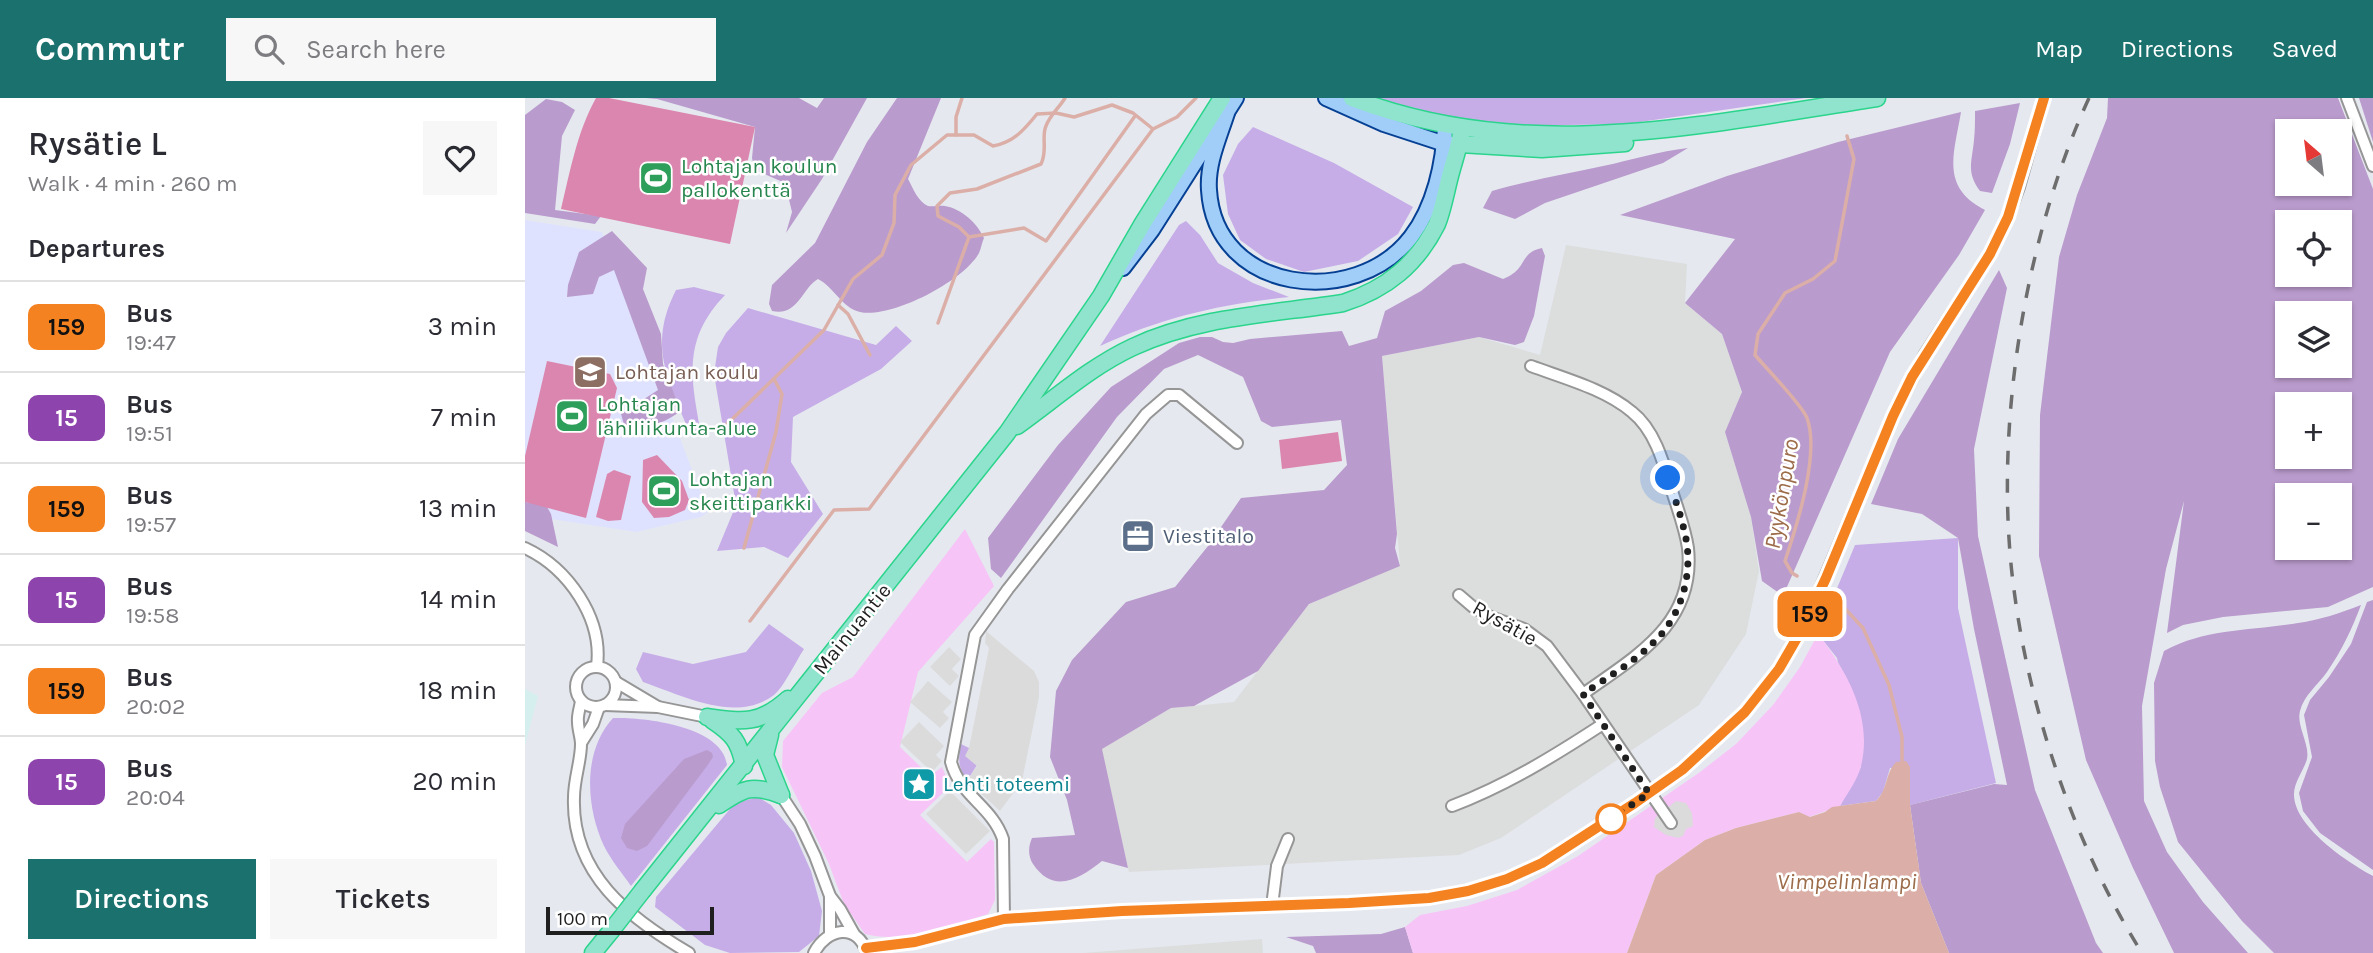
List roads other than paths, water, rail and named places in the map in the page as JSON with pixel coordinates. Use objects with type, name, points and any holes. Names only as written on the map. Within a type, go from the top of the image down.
[{"type":"highway","points":[[1352,98],[1386,111],[1445,126],[1456,139]]},
{"type":"highway","points":[[1456,139],[1520,134],[1580,136],[1730,121],[1877,98]]},
{"type":"highway","name":"Mainuantie","points":[[593,953],[1007,433],[1101,296],[1143,223],[1224,106]]},
{"type":"highway","points":[[1007,433],[1080,379],[1135,346],[1225,318],[1343,303],[1361,297],[1401,274],[1438,222],[1456,139]]},
{"type":"highway","points":[[707,717],[741,722],[757,720],[775,710],[820,669]]},
{"type":"highway","points":[[707,717],[725,729],[740,746],[744,766]]},
{"type":"highway","points":[[770,732],[765,755],[781,795]]},
{"type":"highway","points":[[702,817],[740,790],[761,788],[781,795]]},
{"type":"main road","name":"Mainuantie","points":[[1224,106],[1236,98]]},
{"type":"main road","points":[[1224,106],[1209,174],[1210,205],[1220,232],[1249,263],[1280,277],[1308,282],[1339,281],[1370,270],[1385,261],[1411,237],[1428,205],[1441,165],[1456,139],[1384,124],[1326,98]]},
{"type":"street","points":[[781,795],[810,846],[830,896],[867,951],[915,942],[1004,919],[1429,898],[1468,891],[1507,879],[1542,863],[1682,770],[1745,712],[1779,669],[1826,578],[1893,416],[1912,377],[1990,254],[2008,217],[2044,98]]},
{"type":"street","points":[[2347,98],[2373,166]]},
{"type":"street","points":[[1531,366],[1599,393],[1633,412],[1654,441],[1685,533],[1688,564],[1684,590],[1670,620],[1654,643],[1583,694]]},
{"type":"street","points":[[1004,919],[1003,839],[995,821],[958,782],[951,762],[975,635],[1137,425],[1168,395],[1179,395],[1237,443]]},
{"type":"street","points":[[525,548],[553,566],[579,596],[597,635],[597,666]]},
{"type":"street","name":"Rysätie","points":[[1459,595],[1490,617],[1524,629],[1558,659],[1671,823]]},
{"type":"street","points":[[658,708],[616,682],[610,671],[597,666],[587,668],[578,676],[576,689],[580,701],[578,721],[581,743],[574,797],[578,838],[597,878],[614,900],[689,953]]},
{"type":"street","points":[[581,743],[602,706],[614,697],[616,682]]},
{"type":"street","points":[[580,701],[587,705],[658,708],[707,717]]},
{"type":"street","points":[[1452,806],[1492,790],[1543,763],[1602,724]]},
{"type":"street","points":[[1272,906],[1277,866],[1288,839]]},
{"type":"street","points":[[830,896],[830,934]]},
{"type":"street","points":[[814,953],[830,934],[854,934]]},
{"type":"street","points":[[897,953],[915,942]]},
{"type":"water","name":"Vimpelinlampi","points":[[1906,761],[1910,767],[1910,805],[1921,883],[1949,953],[1627,953],[1656,875],[1705,840],[1736,828],[1799,812],[1810,817],[1832,807],[1876,801],[1883,792],[1892,766],[1896,762]]},
{"type":"waterway","points":[[956,135],[956,117],[962,98]]},
{"type":"waterway","points":[[969,237],[959,227],[938,216],[937,206],[950,193],[977,189],[1041,164],[1046,126],[1065,98]]},
{"type":"waterway","points":[[750,621],[834,510],[869,509],[1153,129],[1177,117],[1196,98]]},
{"type":"waterway","points":[[723,428],[824,330],[853,279],[882,255],[894,223],[895,195],[911,165],[947,135],[974,135],[993,146],[1007,142],[1037,114],[1056,113],[1074,117],[1112,105],[1133,113],[1153,129]]},
{"type":"waterway","points":[[938,323],[969,237],[1024,228],[1046,241],[1135,116]]},
{"type":"waterway","name":"Pyykönpuro","points":[[1797,576],[1785,561],[1809,470],[1810,433],[1804,412],[1755,355],[1758,334],[1785,293],[1813,279],[1835,261],[1854,159],[1847,136]]},
{"type":"waterway","points":[[838,305],[848,314],[870,355]]},
{"type":"waterway","points":[[744,548],[776,432],[782,394],[774,379]]},
{"type":"waterway","name":"Pyykönpuro","points":[[1836,599],[1863,628],[1889,685],[1902,737],[1902,761]]},
{"type":"railway","points":[[2089,98],[2046,213],[2031,275],[2011,403],[2008,530],[2021,637],[2044,732],[2059,779],[2096,869],[2142,953]]},
{"type":"place","name":"Lohtajan koulun pallokenttä","points":[[656,178]]},
{"type":"place","name":"Lohtajan koulu","points":[[590,372]]},
{"type":"place","name":"Lohtajan lähiliikunta-alue","points":[[572,416]]},
{"type":"place","name":"Lohtajan skeittiparkki","points":[[664,491]]},
{"type":"place","name":"Viestitalo","points":[[1138,536]]},
{"type":"place","name":"Lehti toteemi","points":[[919,784]]}]
